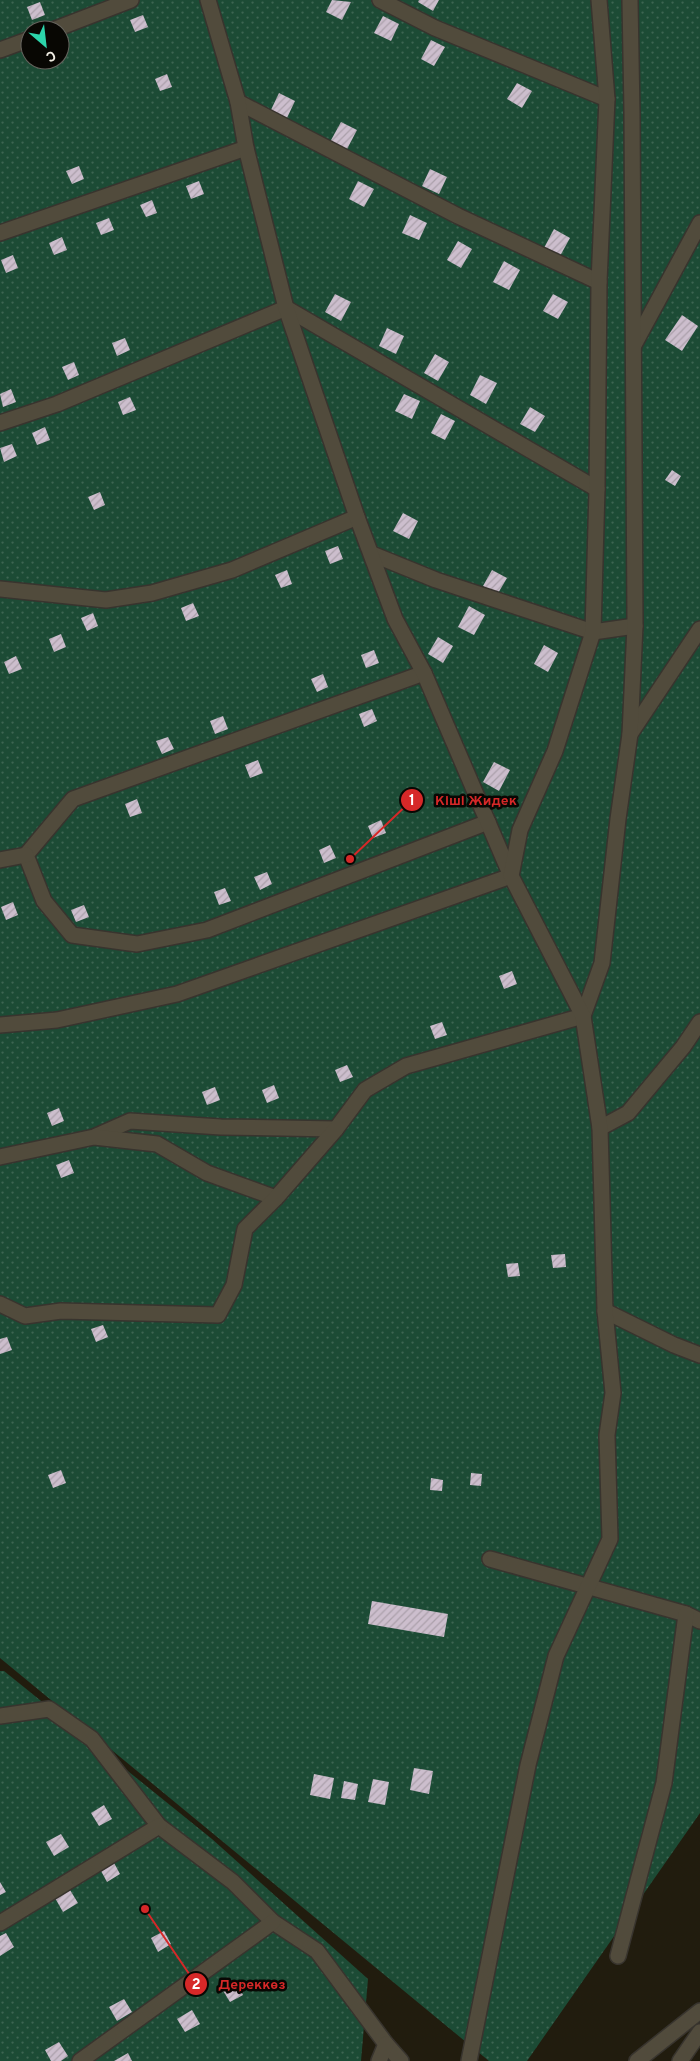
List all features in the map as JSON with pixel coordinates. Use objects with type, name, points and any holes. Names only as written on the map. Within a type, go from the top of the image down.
[{"type":"street","points":[[70,23],[131,0]]},
{"type":"street","points":[[208,0],[238,102],[246,148],[286,308],[356,517],[372,554],[395,619],[424,673],[511,876],[583,1016],[600,1128],[605,1311],[613,1393],[608,1435],[610,1539],[586,1587],[556,1656],[528,1764],[469,2061]]},
{"type":"street","points":[[380,0],[435,28],[606,100]]},
{"type":"street","points":[[511,876],[520,830],[555,751],[594,632],[599,282],[606,100],[599,0]]},
{"type":"street","points":[[583,1016],[602,963],[618,819],[630,734],[635,626],[630,0]]},
{"type":"street","points":[[0,50],[20,43]]},
{"type":"street","points":[[238,102],[458,216],[599,282]]},
{"type":"street","points":[[0,233],[246,148]]},
{"type":"street","points":[[633,348],[700,223]]},
{"type":"street","points":[[286,308],[597,489]]},
{"type":"street","points":[[0,423],[57,404],[286,308]]},
{"type":"street","points":[[0,588],[106,600],[152,593],[232,570],[356,517]]},
{"type":"street","points":[[372,554],[436,580],[594,632],[635,626]]},
{"type":"street","points":[[630,734],[700,629]]},
{"type":"street","points":[[0,860],[26,855],[73,800],[424,673]]},
{"type":"street","points":[[26,855],[44,901],[72,935],[137,944],[207,930],[488,822]]},
{"type":"street","points":[[0,1025],[57,1020],[177,994],[511,876]]},
{"type":"street","points":[[0,1304],[25,1316],[61,1311],[218,1315],[234,1285],[244,1229],[276,1198],[336,1129],[366,1090],[406,1066],[583,1016]]},
{"type":"street","points":[[600,1128],[628,1113],[683,1047],[700,1022]]},
{"type":"street","points":[[0,1156],[94,1137],[130,1121],[221,1127],[336,1129]]},
{"type":"street","points":[[94,1137],[157,1144],[207,1172],[276,1198]]},
{"type":"street","points":[[605,1311],[674,1345],[700,1355]]},
{"type":"street","points":[[490,1559],[686,1614],[700,1621]]},
{"type":"street","points":[[618,1956],[664,1783],[686,1614]]},
{"type":"street","points":[[0,1716],[49,1710],[92,1739],[159,1826],[232,1882],[273,1922],[317,1951],[386,2044],[401,2061]]},
{"type":"street","points":[[0,1923],[159,1826]]},
{"type":"street","points":[[80,2061],[273,1922]]},
{"type":"street","points":[[637,2061],[700,2011]]},
{"type":"street","points":[[680,2061],[700,2032]]},
{"type":"street","points":[[379,2061],[386,2044]]},
{"type":"green space","points":[[0,0],[700,0],[700,1813],[527,2061],[489,2061],[0,1658]]},
{"type":"green space","points":[[0,1671],[4,1671],[212,1839],[368,1979],[361,2061],[0,2061]]},
{"type":"building","points":[[332,0],[351,2],[342,20],[326,12]]},
{"type":"building","points":[[419,0],[439,0],[433,11],[418,2]]},
{"type":"building","points":[[40,2],[45,15],[32,20],[27,7]]},
{"type":"building","points":[[143,15],[148,27],[135,32],[130,20]]},
{"type":"building","points":[[383,16],[399,24],[391,41],[374,33]]},
{"type":"building","points":[[431,40],[445,47],[434,66],[421,59]]},
{"type":"building","points":[[167,74],[172,87],[160,91],[155,79]]},
{"type":"building","points":[[517,83],[532,91],[522,108],[507,99]]},
{"type":"building","points":[[279,93],[295,101],[286,120],[270,112]]},
{"type":"building","points":[[341,122],[357,130],[346,151],[330,142]]},
{"type":"building","points":[[79,166],[84,179],[72,184],[66,171]]},
{"type":"building","points":[[430,169],[447,177],[439,194],[422,186]]},
{"type":"building","points":[[199,181],[204,194],[191,199],[186,186]]},
{"type":"building","points":[[358,181],[374,189],[364,207],[349,199]]},
{"type":"building","points":[[152,200],[157,213],[146,217],[140,205]]},
{"type":"building","points":[[410,215],[427,223],[419,240],[402,233]]},
{"type":"building","points":[[109,218],[114,230],[101,235],[96,223]]},
{"type":"building","points":[[554,229],[570,238],[560,256],[544,248]]},
{"type":"building","points":[[62,237],[67,250],[54,255],[49,243]]},
{"type":"building","points":[[458,241],[472,249],[461,268],[447,260]]},
{"type":"building","points":[[13,255],[18,268],[6,273],[1,260]]},
{"type":"building","points":[[504,261],[520,270],[509,290],[493,282]]},
{"type":"building","points":[[335,294],[351,302],[341,321],[325,312]]},
{"type":"building","points":[[553,294],[568,302],[558,319],[543,311]]},
{"type":"building","points":[[682,315],[698,326],[682,351],[665,340]]},
{"type":"building","points":[[387,328],[404,336],[396,354],[379,346]]},
{"type":"building","points":[[125,338],[130,350],[117,356],[112,343]]},
{"type":"building","points":[[435,354],[449,362],[438,381],[424,373]]},
{"type":"building","points":[[74,362],[79,375],[68,380],[62,367]]},
{"type":"building","points":[[480,375],[497,383],[486,404],[470,395]]},
{"type":"building","points":[[11,389],[16,402],[3,407],[0,394]]},
{"type":"building","points":[[404,394],[420,401],[412,419],[395,411]]},
{"type":"building","points":[[130,397],[136,410],[123,415],[118,402]]},
{"type":"building","points":[[530,407],[545,416],[535,432],[520,424]]},
{"type":"building","points":[[441,414],[455,421],[445,440],[431,433]]},
{"type":"building","points":[[45,427],[50,440],[37,445],[32,433]]},
{"type":"building","points":[[12,444],[17,456],[4,462],[0,448]]},
{"type":"building","points":[[672,470],[681,476],[675,486],[665,480]]},
{"type":"building","points":[[100,492],[105,505],[94,510],[88,497]]},
{"type":"building","points":[[403,513],[418,521],[409,539],[393,531]]},
{"type":"building","points":[[338,546],[343,559],[330,564],[325,551]]},
{"type":"building","points":[[287,570],[292,584],[281,588],[275,575]]},
{"type":"building","points":[[492,570],[507,578],[497,595],[483,586]]},
{"type":"building","points":[[193,603],[199,616],[186,621],[181,608]]},
{"type":"building","points":[[469,606],[485,615],[474,635],[458,627]]},
{"type":"building","points":[[93,613],[98,626],[87,631],[81,618]]},
{"type":"building","points":[[61,634],[66,647],[54,652],[49,639]]},
{"type":"building","points":[[438,637],[453,646],[443,663],[428,654]]},
{"type":"building","points":[[544,645],[558,653],[548,672],[534,664]]},
{"type":"building","points":[[374,650],[379,663],[366,668],[361,655]]},
{"type":"building","points":[[16,656],[22,669],[9,674],[4,662]]},
{"type":"building","points":[[323,674],[328,687],[317,692],[311,679]]},
{"type":"building","points":[[372,709],[377,721],[364,727],[359,714]]},
{"type":"building","points":[[223,716],[228,729],[215,734],[210,721]]},
{"type":"building","points":[[168,737],[174,749],[162,754],[156,741]]},
{"type":"building","points":[[258,760],[263,773],[250,778],[245,765]]},
{"type":"building","points":[[494,762],[510,770],[499,791],[483,782]]},
{"type":"building","points":[[137,799],[142,813],[130,817],[125,804]]},
{"type":"building","points":[[381,820],[386,833],[373,838],[368,826]]},
{"type":"building","points":[[330,845],[336,858],[324,863],[319,850]]},
{"type":"building","points":[[267,872],[272,884],[260,890],[254,877]]},
{"type":"building","points":[[225,888],[231,901],[219,905],[214,892]]},
{"type":"building","points":[[13,902],[18,915],[6,920],[1,907]]},
{"type":"building","points":[[84,905],[89,917],[76,922],[71,910]]},
{"type":"building","points":[[512,971],[517,984],[504,989],[499,976]]},
{"type":"building","points":[[442,1022],[447,1035],[435,1039],[430,1026]]},
{"type":"building","points":[[347,1065],[353,1077],[340,1082],[335,1070]]},
{"type":"building","points":[[274,1085],[279,1098],[267,1103],[262,1090]]},
{"type":"building","points":[[215,1087],[220,1100],[207,1105],[202,1092]]},
{"type":"building","points":[[59,1108],[64,1121],[52,1126],[47,1113]]},
{"type":"building","points":[[69,1160],[74,1173],[61,1178],[56,1165]]},
{"type":"building","points":[[565,1254],[566,1267],[553,1268],[551,1255]]},
{"type":"building","points":[[518,1263],[520,1276],[508,1277],[506,1264]]},
{"type":"building","points":[[103,1325],[108,1337],[96,1342],[91,1329]]},
{"type":"building","points":[[7,1337],[12,1350],[0,1354],[0,1339]]},
{"type":"building","points":[[61,1470],[66,1483],[53,1488],[48,1475]]},
{"type":"building","points":[[471,1473],[482,1474],[481,1486],[470,1485]]},
{"type":"building","points":[[431,1478],[443,1480],[442,1491],[430,1490]]},
{"type":"building","points":[[372,1601],[448,1614],[444,1637],[368,1624]]},
{"type":"building","points":[[414,1768],[433,1771],[429,1794],[410,1790]]},
{"type":"building","points":[[314,1774],[334,1778],[330,1799],[310,1795]]},
{"type":"building","points":[[373,1779],[389,1782],[385,1805],[368,1802]]},
{"type":"building","points":[[344,1781],[358,1784],[355,1800],[341,1798]]},
{"type":"building","points":[[104,1805],[112,1819],[99,1826],[91,1813]]},
{"type":"building","points":[[61,1834],[69,1847],[54,1856],[46,1842]]},
{"type":"building","points":[[113,1861],[120,1874],[107,1882],[100,1869]]},
{"type":"building","points":[[0,1882],[6,1892],[0,1895]]},
{"type":"building","points":[[70,1890],[78,1903],[63,1912],[55,1898]]},
{"type":"building","points":[[164,1931],[171,1944],[158,1952],[151,1938]]},
{"type":"building","points":[[6,1933],[14,1947],[0,1956],[0,1936]]},
{"type":"building","points":[[235,1981],[243,1995],[230,2002],[222,1989]]},
{"type":"building","points":[[124,1999],[132,2012],[117,2021],[109,2007]]},
{"type":"building","points":[[192,2010],[200,2024],[185,2032],[177,2019]]},
{"type":"building","points":[[59,2042],[68,2056],[61,2061],[51,2061],[45,2050]]},
{"type":"building","points":[[128,2053],[132,2061],[114,2061]]},
{"type":"place","name":"Кіші Жидек","points":[[350,859]]},
{"type":"place","name":"Дереккөз","points":[[145,1909]]}]
